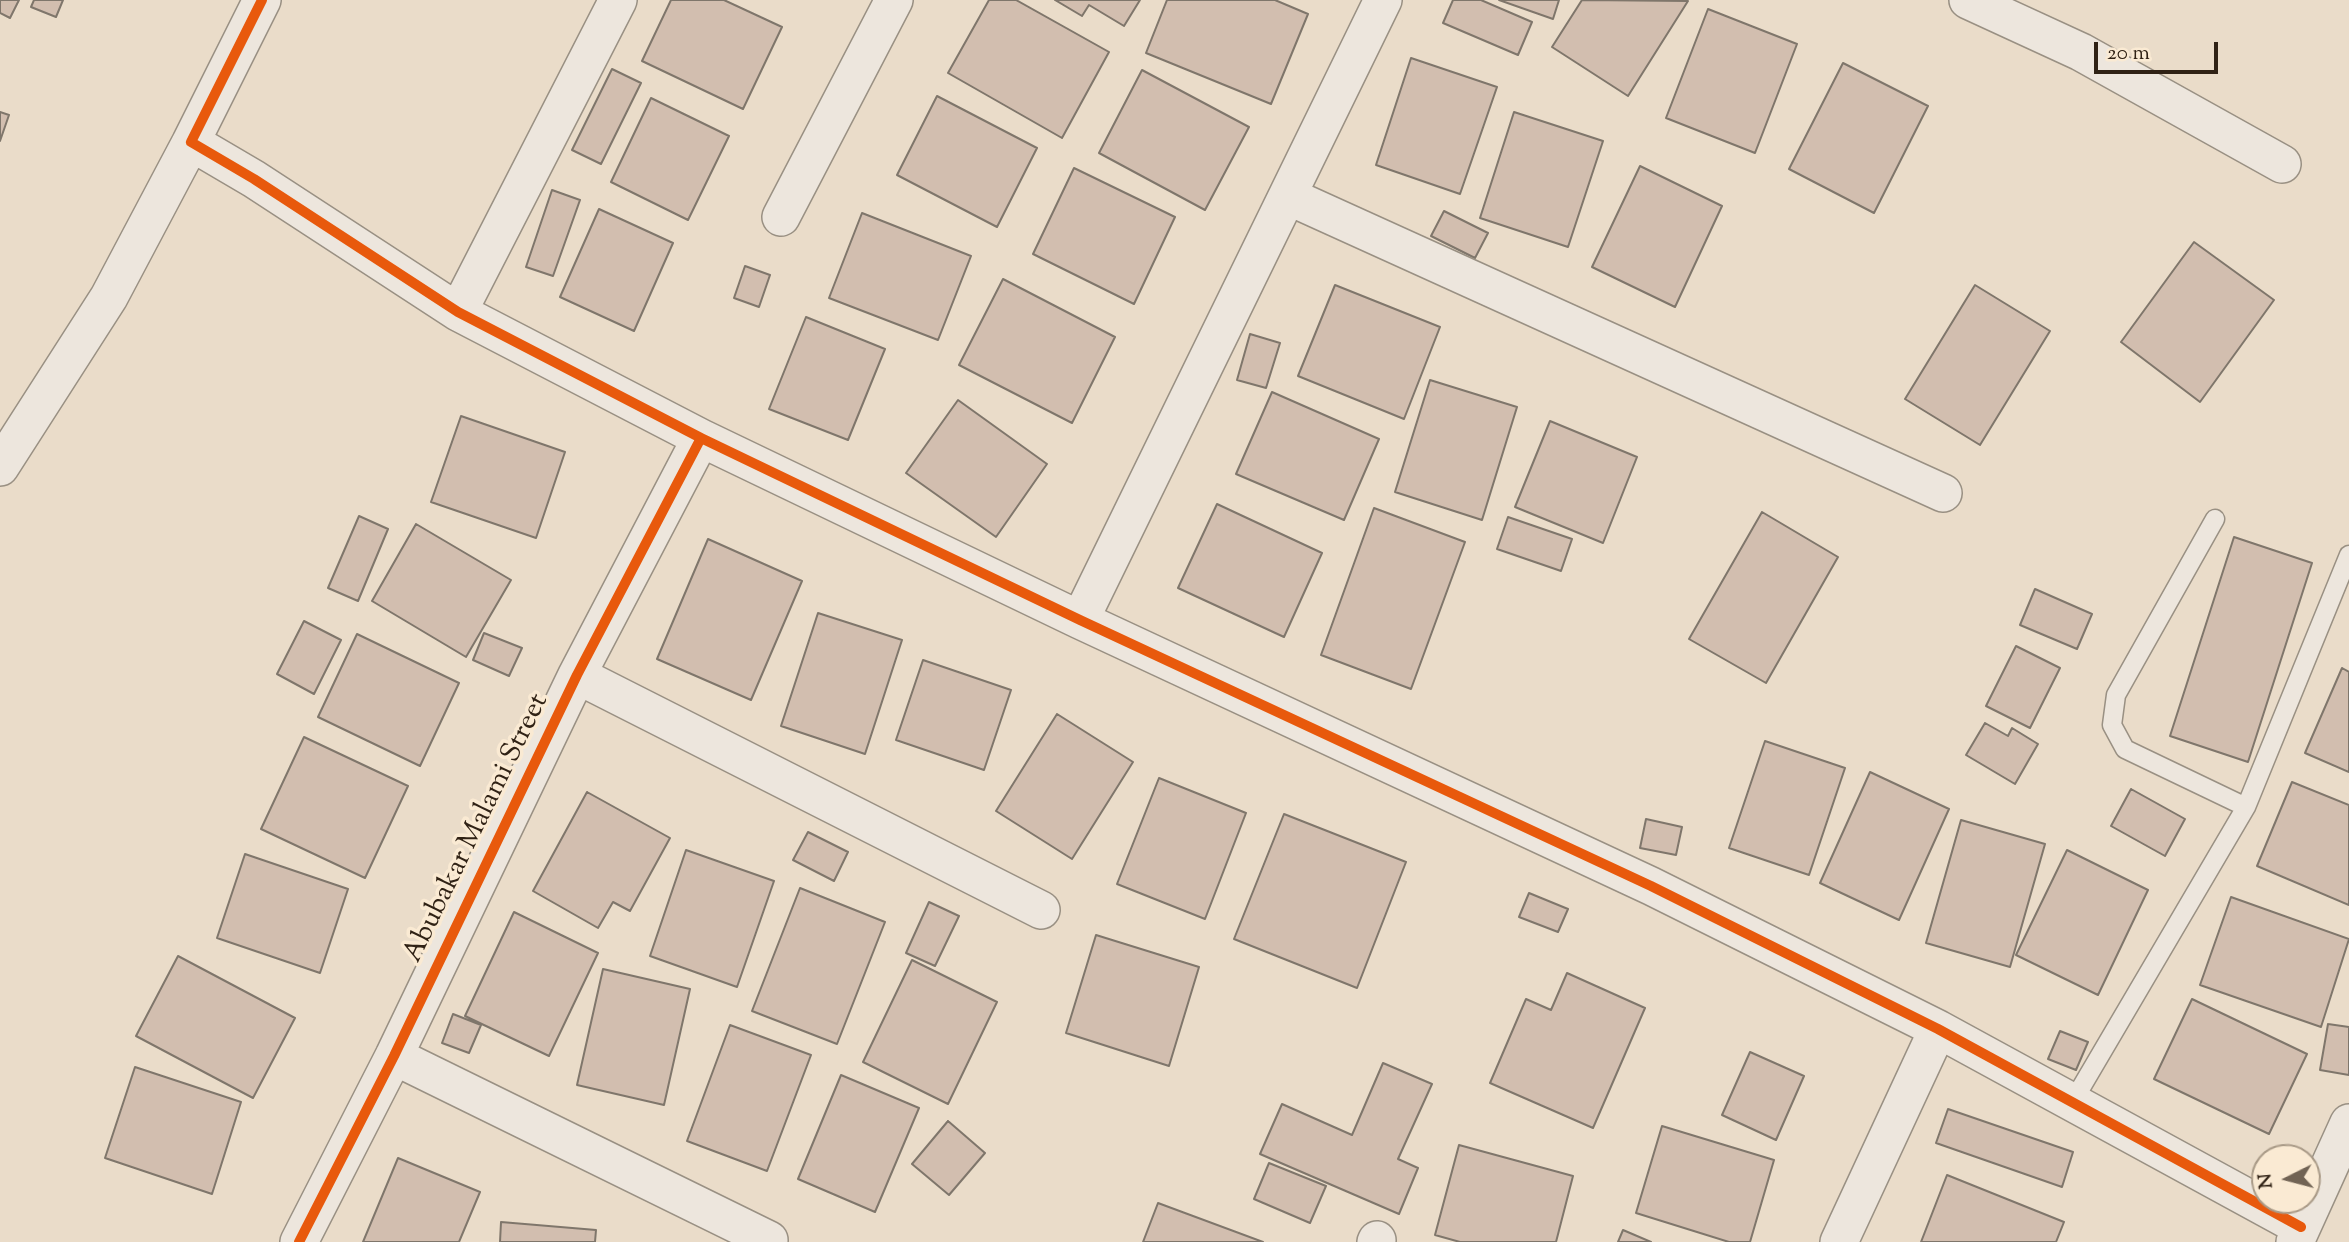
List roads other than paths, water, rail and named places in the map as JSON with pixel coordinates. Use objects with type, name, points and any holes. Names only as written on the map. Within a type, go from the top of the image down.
[{"type":"street","points":[[0,467],[109,297],[262,0]]},
{"type":"street","points":[[458,312],[618,0]]},
{"type":"street","points":[[781,217],[894,0]]},
{"type":"street","points":[[1080,620],[1383,0]]},
{"type":"street","points":[[1968,0],[2081,52],[2282,164]]},
{"type":"street","points":[[191,142],[254,179],[458,312],[701,438],[1080,620],[1651,887],[1938,1029],[2072,1102],[2298,1235],[2349,1123]]},
{"type":"street","points":[[1288,195],[1943,493]]},
{"type":"street","name":"Abubakar Malami Street","points":[[299,1242],[394,1055],[577,676],[701,438]]},
{"type":"street","points":[[577,676],[1041,910]]},
{"type":"street","points":[[1839,1242],[1938,1029]]},
{"type":"street","points":[[394,1055],[769,1240]]},
{"type":"lane","points":[[2215,519],[2116,695],[2112,725],[2125,748],[2246,807]]},
{"type":"lane","points":[[2072,1102],[2246,807],[2349,555]]}]
